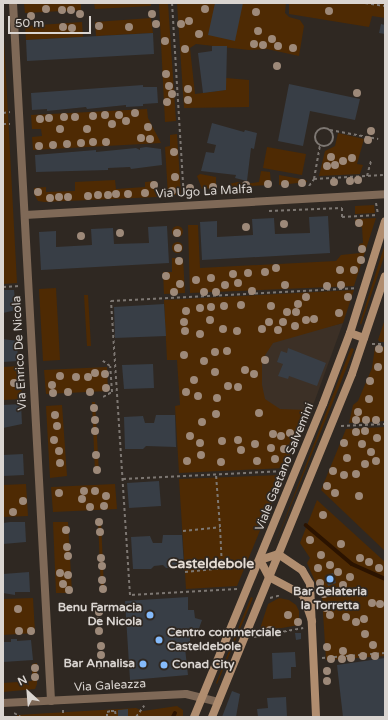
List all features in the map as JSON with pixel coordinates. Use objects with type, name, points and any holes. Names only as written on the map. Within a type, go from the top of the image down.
[{"type":"main road","name":"Viale Gaetano Salvemini","points":[[194,717],[260,560],[350,333],[385,221]]},
{"type":"main road","points":[[212,717],[364,338],[385,276]]},
{"type":"main road","points":[[350,333],[364,338]]},
{"type":"main road","points":[[278,554],[260,560],[269,577],[303,595],[308,622],[316,717]]},
{"type":"main road","points":[[278,554],[299,568],[308,578],[312,594],[308,622]]},
{"type":"street","name":"Via Enrico De Nicola","points":[[13,3],[51,701]]},
{"type":"street","name":"Via Ugo La Malfa","points":[[25,215],[385,194]]},
{"type":"street","name":"Via Galeazza","points":[[3,703],[186,694],[203,696],[218,702]]},
{"type":"path","points":[[172,3],[185,205]]},
{"type":"path","points":[[366,3],[385,6]]},
{"type":"path","points":[[3,113],[10,112]]},
{"type":"path","points":[[3,124],[11,124]]},
{"type":"path","points":[[309,186],[314,179],[320,146],[316,141],[316,132],[321,128],[378,139]]},
{"type":"path","points":[[320,146],[329,145],[333,140],[330,130]]},
{"type":"path","points":[[367,176],[371,161]]},
{"type":"path","points":[[314,179],[383,175]]},
{"type":"path","points":[[326,208],[342,208],[342,217],[378,215]]},
{"type":"path","points":[[3,286],[20,286]]},
{"type":"path","points":[[239,588],[130,595],[111,301],[356,288]]},
{"type":"path","points":[[372,344],[385,344]]},
{"type":"path","points":[[103,397],[112,392],[110,366],[104,361]]},
{"type":"path","points":[[111,378],[116,378]]},
{"type":"path","points":[[341,426],[385,424]]},
{"type":"path","points":[[123,479],[287,471]]},
{"type":"path","points":[[185,572],[222,568],[216,475]]},
{"type":"path","points":[[183,530],[220,527]]},
{"type":"path","points":[[268,600],[284,595]]},
{"type":"path","points":[[304,636],[304,628],[308,622]]},
{"type":"path","points":[[252,637],[304,628]]},
{"type":"path","points":[[322,658],[385,653]]},
{"type":"path","points":[[136,717],[142,706],[150,706]]},
{"type":"path","points":[[63,710],[63,717]]},
{"type":"path","points":[[107,717],[107,712],[111,711]]},
{"type":"path","points":[[111,711],[115,711],[116,717]]},
{"type":"path","points":[[15,713],[22,717]]},
{"type":"shaded area","points":[[24,3],[81,3],[81,10],[25,13]]},
{"type":"shaded area","points":[[94,3],[151,3],[151,6],[95,9]]},
{"type":"shaded area","points":[[159,3],[168,3],[176,121],[165,122]]},
{"type":"shaded area","points":[[177,3],[286,3],[285,13],[289,17],[300,20],[304,26],[299,56],[267,49],[249,50],[196,44],[190,48],[195,94],[225,90],[226,78],[249,80],[249,107],[184,108]]},
{"type":"shaded area","points":[[289,3],[385,3],[385,18],[372,16],[369,27],[289,14]]},
{"type":"shaded area","points":[[151,18],[153,33],[96,36],[95,22]]},
{"type":"shaded area","points":[[3,21],[17,283],[3,284]]},
{"type":"shaded area","points":[[82,22],[83,37],[26,40],[25,26]]},
{"type":"shaded area","points":[[147,109],[148,118],[161,143],[33,150],[32,137],[42,136],[41,129],[32,129],[31,115]]},
{"type":"shaded area","points":[[338,133],[364,139],[357,164],[363,165],[360,174],[319,176],[325,151],[335,146]]},
{"type":"shaded area","points":[[177,134],[181,195],[168,195],[165,147],[170,146],[170,135]]},
{"type":"shaded area","points":[[267,147],[306,154],[302,175],[263,168]]},
{"type":"shaded area","points":[[261,171],[270,172],[271,185],[229,187],[229,184],[238,182],[245,184],[259,182]]},
{"type":"shaded area","points":[[200,174],[216,177],[216,188],[202,189],[197,176]]},
{"type":"shaded area","points":[[279,175],[306,180],[307,182],[279,185]]},
{"type":"shaded area","points":[[115,180],[116,189],[145,187],[145,182],[156,181],[157,197],[44,202],[38,201],[34,194],[34,188],[46,187],[46,192],[75,191],[75,182]]},
{"type":"shaded area","points":[[374,205],[375,213],[355,214],[355,206]]},
{"type":"shaded area","points":[[376,218],[354,286],[190,293],[188,225],[198,225],[200,268],[336,261],[341,255],[360,253],[359,244],[363,243],[362,227],[356,226],[355,219]]},
{"type":"shaded area","points":[[177,225],[181,227],[183,231],[181,235],[177,237],[173,235],[171,231],[173,227]]},
{"type":"shaded area","points":[[177,241],[181,243],[183,247],[181,251],[177,253],[173,251],[171,247],[173,243]]},
{"type":"shaded area","points":[[385,244],[385,254],[361,325],[360,323]]},
{"type":"shaded area","points":[[172,258],[183,258],[185,293],[164,294],[163,272],[172,272]]},
{"type":"shaded area","points":[[56,288],[60,360],[43,361],[39,289]]},
{"type":"shaded area","points":[[354,290],[343,323],[273,343],[262,360],[262,385],[265,399],[280,409],[307,410],[285,468],[179,473],[175,406],[180,405],[177,360],[167,360],[164,300]]},
{"type":"shaded area","points":[[84,295],[88,295],[91,346],[87,346]]},
{"type":"shaded area","points":[[385,319],[385,342],[380,342],[378,340]]},
{"type":"shaded area","points":[[343,323],[311,411],[262,416],[252,346]]},
{"type":"shaded area","points":[[375,347],[385,347],[385,421],[349,423],[353,405],[358,401],[372,368]]},
{"type":"shaded area","points":[[351,348],[354,349],[274,547]]},
{"type":"shaded area","points":[[20,366],[22,399],[3,400],[3,367]]},
{"type":"shaded area","points":[[107,367],[108,391],[46,394],[44,370]]},
{"type":"shaded area","points":[[92,402],[95,402],[99,473],[95,473]]},
{"type":"shaded area","points":[[62,405],[67,476],[50,478],[46,406]]},
{"type":"shaded area","points":[[385,427],[385,551],[321,490],[346,429]]},
{"type":"shaded area","points":[[283,475],[237,586],[186,589],[179,479]]},
{"type":"shaded area","points":[[26,484],[28,516],[3,517],[3,485]]},
{"type":"shaded area","points":[[115,484],[117,509],[53,512],[51,487]]},
{"type":"shaded area","points":[[317,500],[385,562],[385,656],[326,660],[322,597],[307,563],[310,558],[300,543]]},
{"type":"shaded area","points":[[98,520],[101,520],[104,590],[101,591]]},
{"type":"shaded area","points":[[53,522],[68,522],[72,593],[56,593]]},
{"type":"shaded area","points":[[251,597],[253,598],[217,684],[216,683]]},
{"type":"shaded area","points":[[33,598],[35,633],[3,635],[3,599]]},
{"type":"shaded area","points":[[279,598],[289,600],[296,605],[299,611],[299,625],[259,632],[268,604]]},
{"type":"shaded area","points":[[37,663],[37,684],[35,689],[3,692],[3,683],[32,681],[32,664]]},
{"type":"shaded area","points":[[177,706],[183,710],[183,717],[17,717],[17,715],[136,708],[143,711]]},
{"type":"building","points":[[215,3],[243,3],[235,41],[208,35]]},
{"type":"building","points":[[381,24],[385,25],[385,34],[379,33]]},
{"type":"building","points":[[153,33],[154,54],[27,61],[26,40]]},
{"type":"building","points":[[212,46],[227,46],[226,90],[203,93],[198,53],[212,51]]},
{"type":"building","points":[[289,84],[360,99],[355,120],[310,111],[303,146],[278,141]]},
{"type":"building","points":[[143,85],[143,87],[157,87],[158,103],[126,107],[126,105],[87,109],[86,107],[47,111],[47,109],[32,110],[31,93]]},
{"type":"building","points":[[212,123],[244,132],[245,130],[257,133],[254,149],[251,148],[247,181],[235,178],[236,175],[201,171],[206,152],[214,153],[216,145],[207,143]]},
{"type":"building","points":[[146,147],[161,149],[162,165],[131,169],[130,167],[108,168],[108,170],[36,172],[35,155],[96,150],[96,152],[136,148],[140,150],[140,148]]},
{"type":"building","points":[[328,216],[330,253],[202,260],[200,222],[217,221],[217,237],[253,235],[252,219],[274,218],[275,234],[310,233],[309,217]]},
{"type":"building","points":[[167,226],[169,263],[41,270],[39,232],[56,231],[56,247],[92,245],[91,229],[113,228],[114,244],[149,243],[148,227]]},
{"type":"building","points":[[3,290],[14,290],[16,310],[3,313]]},
{"type":"building","points":[[164,304],[166,336],[115,338],[114,307]]},
{"type":"building","points":[[3,339],[17,341],[18,361],[3,362]]},
{"type":"building","points":[[288,348],[326,363],[317,386],[289,376],[288,379],[278,376],[283,364],[277,362],[281,351],[287,353]]},
{"type":"building","points":[[153,364],[154,388],[124,389],[122,365]]},
{"type":"building","points":[[21,404],[22,424],[3,428],[3,405]]},
{"type":"building","points":[[156,415],[175,415],[176,447],[146,446],[143,449],[125,449],[124,417],[143,416],[145,423],[154,423]]},
{"type":"building","points":[[23,454],[24,475],[3,476],[3,455]]},
{"type":"building","points":[[159,481],[161,506],[129,508],[127,483]]},
{"type":"building","points":[[25,522],[26,542],[3,544],[3,523]]},
{"type":"building","points":[[163,535],[182,535],[184,567],[166,568],[163,565],[154,566],[151,569],[133,569],[131,537],[150,536],[153,543],[162,543]]},
{"type":"building","points":[[29,572],[30,592],[15,592],[15,595],[3,593],[3,574]]},
{"type":"building","name":"Bar Gelateria la Torretta","points":[[333,573],[336,583],[328,586],[325,576]]},
{"type":"building","name":"Centro commerciale Casteldebole","points":[[188,597],[188,610],[194,610],[195,618],[202,620],[196,637],[190,636],[190,647],[185,648],[188,675],[130,680],[125,601]]},
{"type":"building","points":[[295,633],[301,633],[301,639],[296,640]]},
{"type":"building","points":[[11,639],[17,639],[17,641],[31,640],[33,660],[3,662],[3,642],[11,642]]},
{"type":"building","points":[[295,652],[296,667],[291,667],[291,678],[273,679],[272,653]]},
{"type":"building","points":[[385,658],[385,717],[343,717],[337,665]]},
{"type":"building","points":[[232,691],[240,694],[236,717],[222,717]]},
{"type":"building","points":[[286,697],[287,717],[258,717],[257,709],[268,708],[267,698]]},
{"type":"building","points":[[128,709],[128,716],[118,716],[118,710]]},
{"type":"waterway","points":[[306,525],[352,564],[385,579]]},
{"type":"waterway","points":[[173,717],[175,713]]},
{"type":"place","name":"Bar Gelateria la Torretta","points":[[330,579]]},
{"type":"place","name":"Benu Farmacia De Nicola","points":[[150,615]]},
{"type":"place","name":"Centro commerciale Casteldebole","points":[[159,640]]},
{"type":"place","name":"Bar Annalisa","points":[[143,664]]},
{"type":"place","name":"Conad City","points":[[164,665]]},
{"type":"district","name":"Casteldebole","points":[[211,564]]}]
